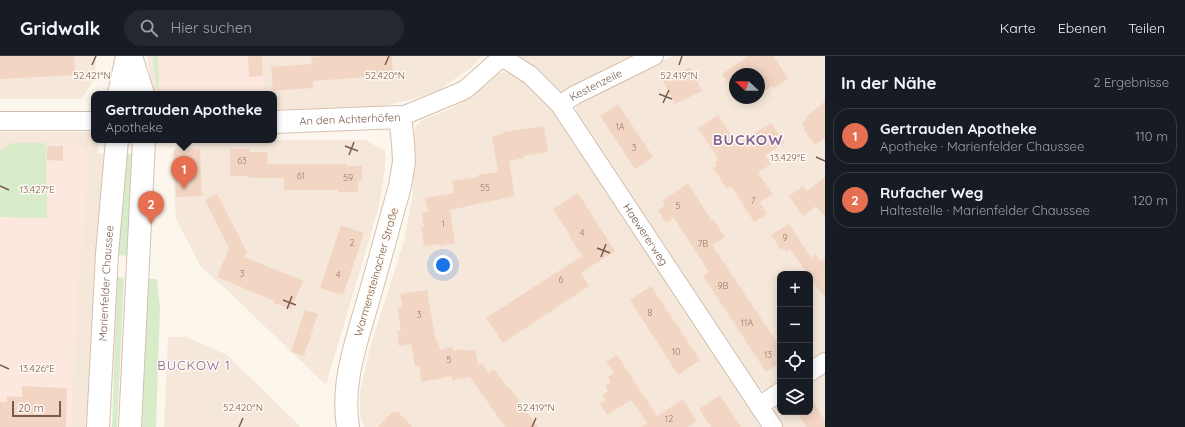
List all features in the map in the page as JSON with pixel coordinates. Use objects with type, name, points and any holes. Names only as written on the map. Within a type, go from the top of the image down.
[{"type":"main road","points":[[120,91],[127,56]]},
{"type":"main road","points":[[131,56],[142,91]]},
{"type":"main road","name":"An den Achterhöfen","points":[[277,122],[400,117]]},
{"type":"main road","name":"Warmensteinacher Straße","points":[[348,427],[346,415],[346,387],[353,356],[400,186],[404,162],[400,117]]},
{"type":"main road","name":"Marienfelder Chaussee","points":[[98,427],[107,254],[116,143]]},
{"type":"main road","points":[[130,427],[144,143]]},
{"type":"street","name":"Haewererweg","points":[[503,56],[530,75],[560,105],[773,427]]},
{"type":"street","name":"An den Achterhöfen","points":[[400,117],[466,89],[503,56]]},
{"type":"street","name":"Kestenzeile","points":[[560,105],[575,95],[654,56]]},
{"type":"street","points":[[0,121],[91,121]]},
{"type":"street","points":[[813,370],[825,362]]},
{"type":"street","points":[[759,406],[777,394]]},
{"type":"shaded area","points":[[0,56],[96,56],[95,79],[81,99],[0,99]]},
{"type":"shaded area","points":[[147,56],[158,56],[160,91],[153,91]]},
{"type":"shaded area","points":[[158,56],[262,56],[264,91],[160,91]]},
{"type":"shaded area","points":[[262,56],[482,56],[472,67],[439,90],[406,101],[372,108],[277,109],[277,91],[264,91]]},
{"type":"shaded area","points":[[520,56],[638,56],[563,92],[555,90],[522,60]]},
{"type":"shaded area","points":[[673,56],[825,56],[825,353],[813,361],[813,271],[777,271],[777,385],[766,391],[756,387],[576,111],[577,104]]},
{"type":"shaded area","points":[[500,73],[512,73],[529,85],[562,119],[764,427],[364,427],[360,414],[360,392],[370,348],[404,241],[412,200],[415,127],[422,120],[458,105],[485,86],[495,76]]},
{"type":"shaded area","points":[[0,132],[91,132],[91,143],[99,143],[98,153],[105,154],[96,254],[88,427],[0,427]]},
{"type":"shaded area","points":[[277,140],[365,140],[385,151],[385,169],[379,206],[326,385],[201,267],[176,219],[172,154],[178,143],[277,143]]},
{"type":"shaded area","points":[[46,143],[78,143],[90,155],[78,282],[71,427],[0,427],[0,217],[47,218]]},
{"type":"shaded area","points":[[168,337],[186,337],[227,355],[301,427],[164,427]]},
{"type":"shaded area","points":[[825,371],[825,427],[782,427],[774,414],[775,406],[777,404],[777,415],[813,415],[813,379]]},
{"type":"green space","points":[[153,56],[158,56],[159,88],[156,84]]},
{"type":"green space","points":[[12,143],[46,143],[47,218],[0,217],[0,151]]},
{"type":"green space","points":[[127,154],[132,154],[127,256],[118,255]]},
{"type":"green space","points":[[117,277],[124,278],[117,427],[112,427]]},
{"type":"green space","points":[[148,279],[157,279],[160,307],[156,427],[142,427]]},
{"type":"building","points":[[0,56],[74,56],[76,75],[0,79]]},
{"type":"building","points":[[248,56],[262,56],[263,76],[249,77]]},
{"type":"building","points":[[392,56],[393,75],[313,81],[313,88],[273,91],[271,67],[312,64],[311,57]]},
{"type":"building","points":[[748,56],[774,56],[788,79],[774,88],[772,86],[765,90],[765,68],[731,68]]},
{"type":"building","points":[[690,67],[702,91],[675,104],[663,81]]},
{"type":"building","points":[[729,69],[729,85],[722,74]]},
{"type":"building","points":[[825,101],[825,138],[815,145],[804,130],[802,122],[806,120],[806,117]]},
{"type":"building","points":[[618,104],[653,157],[635,169],[600,116]]},
{"type":"building","points":[[718,115],[737,144],[771,123],[785,143],[765,155],[771,164],[758,173],[773,194],[760,202],[767,214],[754,222],[731,186],[727,189],[713,168],[717,165],[715,162],[718,159],[698,128]]},
{"type":"building","points":[[544,126],[548,152],[523,156],[524,158],[509,161],[515,196],[450,210],[455,243],[440,246],[439,244],[424,246],[421,227],[424,227],[422,213],[428,212],[425,198],[454,193],[452,181],[498,172],[492,136],[503,134],[503,132]]},
{"type":"building","points":[[47,146],[63,146],[63,161],[47,160]]},
{"type":"building","points":[[200,149],[202,196],[176,197],[174,150]]},
{"type":"building","points":[[230,149],[249,149],[249,152],[268,152],[267,164],[346,164],[346,166],[362,166],[362,181],[358,181],[358,192],[338,192],[338,190],[284,190],[284,178],[249,178],[249,176],[230,176]]},
{"type":"building","points":[[825,177],[825,217],[816,206],[803,216],[789,196],[803,186],[807,191]]},
{"type":"building","points":[[688,183],[711,220],[713,219],[725,237],[712,245],[777,342],[777,365],[766,372],[703,276],[709,272],[674,218],[666,223],[658,210],[665,206],[662,201]]},
{"type":"building","points":[[578,193],[615,251],[581,273],[589,286],[503,343],[486,318],[582,256],[553,209]]},
{"type":"building","points":[[217,194],[247,252],[244,257],[303,281],[291,309],[274,303],[275,301],[217,277],[229,248],[205,200]]},
{"type":"building","points":[[789,224],[811,258],[815,254],[820,261],[825,258],[825,298],[813,281],[813,271],[806,271],[790,249],[786,252],[784,248],[781,250],[771,235]]},
{"type":"building","points":[[341,225],[364,233],[343,295],[320,288]]},
{"type":"building","points":[[651,286],[700,360],[678,375],[630,300]]},
{"type":"building","points":[[427,290],[436,342],[438,341],[440,350],[452,347],[453,351],[475,349],[478,365],[483,364],[489,373],[494,369],[538,427],[505,427],[470,377],[452,380],[452,376],[422,382],[419,365],[415,366],[411,344],[399,346],[397,331],[401,331],[397,308],[403,307],[400,294]]},
{"type":"building","points":[[305,310],[318,314],[304,356],[291,352]]},
{"type":"building","points":[[617,355],[657,416],[683,399],[697,421],[687,427],[641,427],[647,423],[631,400],[607,415],[600,404],[606,400],[602,395],[608,391],[605,386],[611,382],[608,377],[614,373],[606,362]]},
{"type":"building","points":[[22,386],[67,388],[66,427],[0,427],[0,402],[7,402],[7,396],[22,397]]},
{"type":"building","points":[[720,395],[741,427],[711,427],[699,409]]},
{"type":"building","points":[[813,401],[825,421],[825,427],[806,427],[799,415],[813,415]]},
{"type":"building","points":[[393,411],[395,413],[397,411],[413,427],[378,427]]},
{"type":"place","name":"Gertrauden Apotheke","points":[[184,189]]},
{"type":"place","name":"Rufacher Weg","points":[[151,224]]},
{"type":"district","name":"BUCKOW","points":[[748,139]]},
{"type":"district","name":"BUCKOW 1","points":[[194,365]]}]
